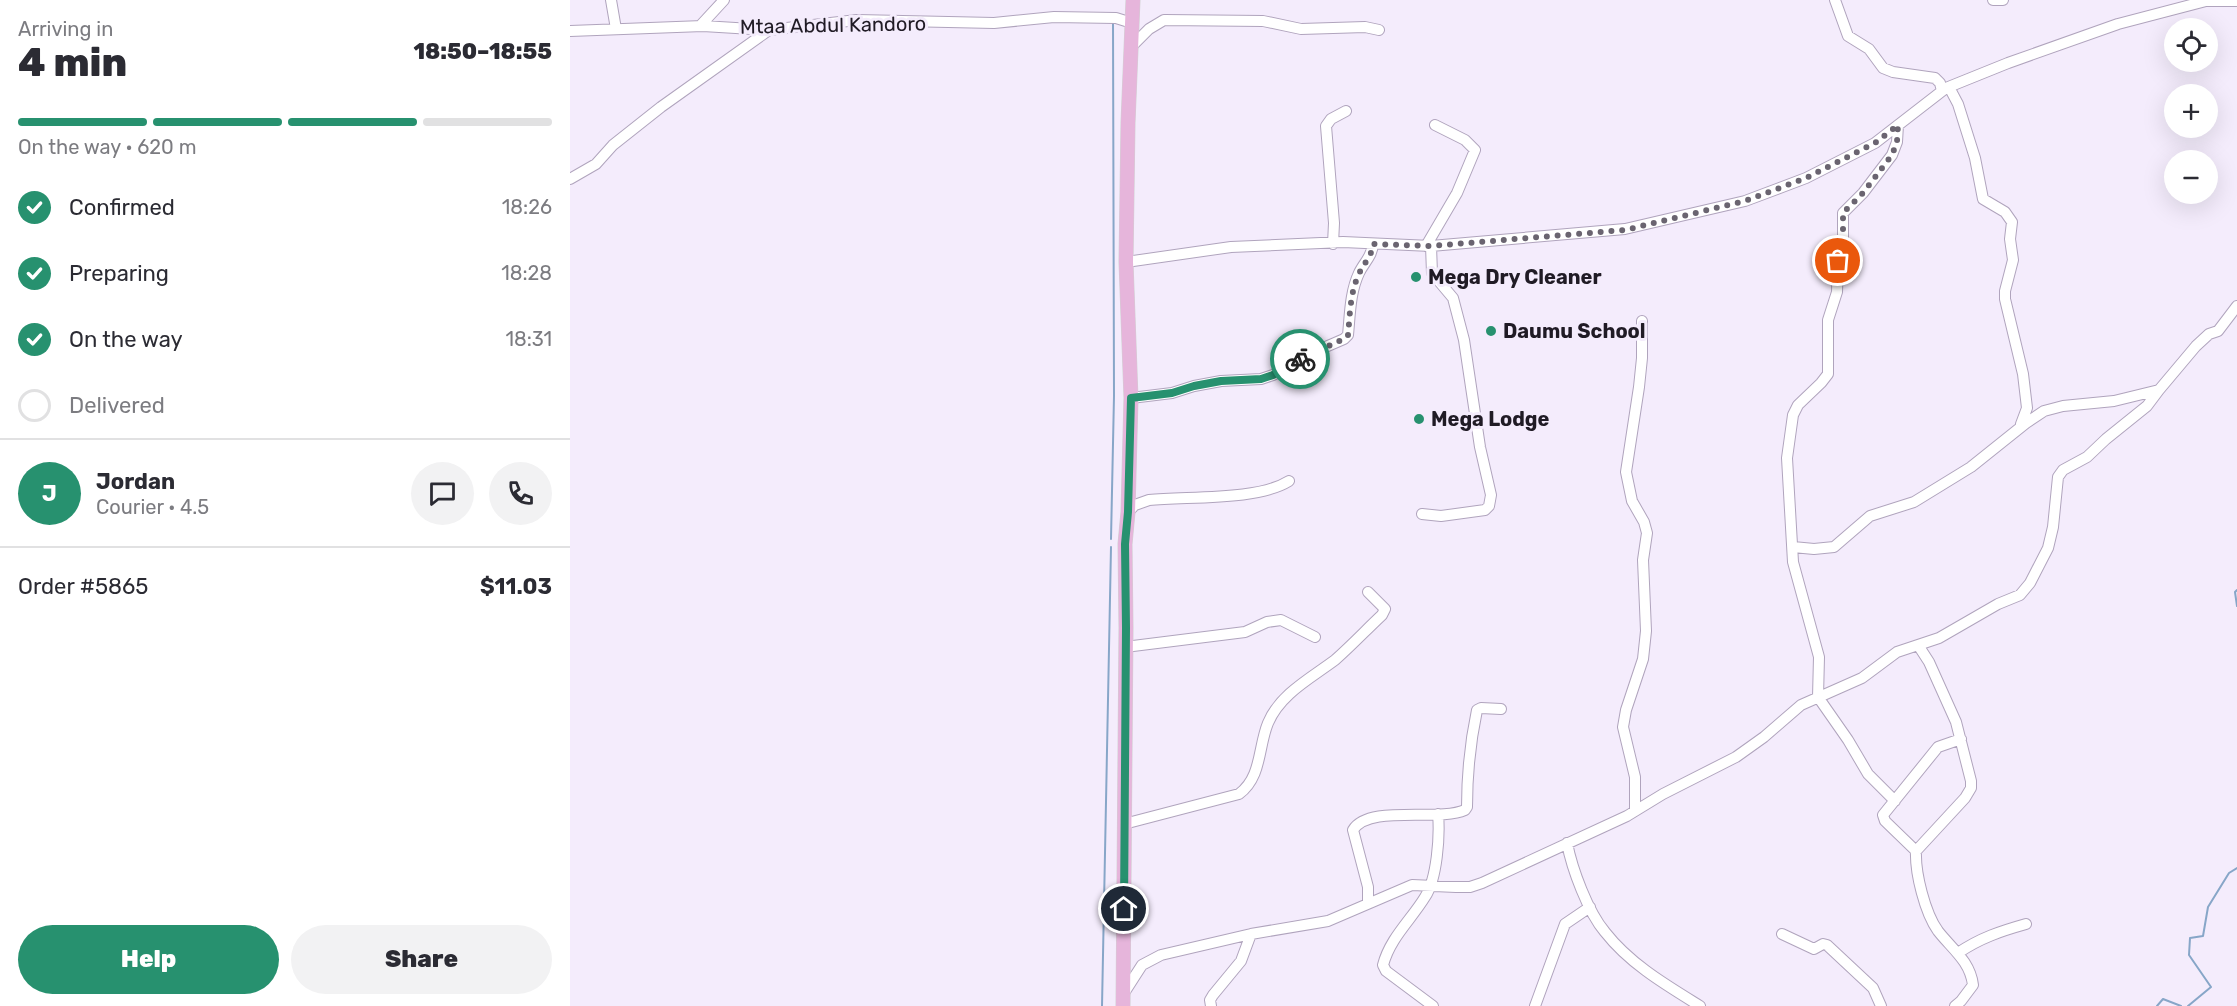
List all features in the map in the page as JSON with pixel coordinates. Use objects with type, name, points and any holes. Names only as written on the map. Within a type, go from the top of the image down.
[{"type":"main road","points":[[1123,1000],[1125,544],[1131,398],[1125,262],[1133,0]]},
{"type":"street","points":[[611,0],[616,29]]},
{"type":"street","points":[[700,26],[724,0]]},
{"type":"street","points":[[1835,0],[1848,36],[1869,49],[1883,68],[1893,72],[1935,78],[1958,104],[1976,158],[1982,196],[1990,205],[2005,212],[2012,222],[2010,239],[2013,260],[2005,291],[2023,374],[2027,408],[2020,427]]},
{"type":"street","points":[[1992,0],[2003,0]]},
{"type":"street","points":[[1125,262],[1231,247],[1333,244],[1429,246],[1618,231],[1745,201],[1806,178],[1875,143],[1946,89],[2118,24],[2206,1],[2237,0]]},
{"type":"street","name":"Mtaa Abdul Kandoro","points":[[570,32],[700,26],[769,30],[856,20],[994,23],[1054,17],[1116,18],[1132,23]]},
{"type":"street","points":[[1131,46],[1149,29],[1164,20],[1263,21],[1301,28],[1365,27],[1379,30]]},
{"type":"street","points":[[570,179],[596,164],[613,145],[661,107],[769,30]]},
{"type":"street","points":[[1333,244],[1334,223],[1326,126],[1331,119],[1346,111]]},
{"type":"street","points":[[1422,514],[1446,516],[1485,510],[1489,506],[1491,495],[1480,447],[1464,340],[1453,298],[1432,273],[1429,246],[1457,193],[1474,150],[1465,141],[1435,125]]},
{"type":"street","points":[[1895,801],[1868,774],[1818,697],[1819,657],[1795,573],[1787,458],[1792,415],[1797,405],[1828,374],[1828,320],[1837,292],[1838,261],[1843,246],[1843,213],[1863,193],[1892,155],[1897,142],[1898,125]]},
{"type":"street","points":[[1131,398],[1172,393],[1221,381],[1261,379],[1344,339],[1348,335],[1358,274],[1371,256],[1373,244]]},
{"type":"street","points":[[1123,1000],[1142,965],[1161,955],[1251,934],[1328,921],[1412,885],[1470,887],[1556,850],[1603,828],[1736,757],[1764,737],[1801,705],[1862,678],[1897,652],[1954,630],[1998,604],[2020,595],[2026,590],[2048,548],[2061,471],[2094,451],[2106,438],[2147,406],[2196,346],[2209,334],[2218,331],[2237,306]]},
{"type":"street","points":[[1635,811],[1635,777],[1623,727],[1626,710],[1643,659],[1646,631],[1643,560],[1647,533],[1644,522],[1632,501],[1626,472],[1639,387],[1642,321]]},
{"type":"street","points":[[1793,547],[1814,549],[1834,547],[1870,516],[1914,502],[1971,466],[2044,411],[2063,406],[2114,401],[2159,390]]},
{"type":"street","points":[[1128,512],[1135,505],[1149,500],[1254,492],[1283,485],[1289,481]]},
{"type":"street","points":[[1124,825],[1239,794],[1244,790],[1259,761],[1267,724],[1274,711],[1302,682],[1335,659],[1382,615],[1385,609],[1368,592]]},
{"type":"street","points":[[1125,647],[1245,632],[1267,622],[1281,620],[1315,637]]},
{"type":"street","points":[[1916,850],[1955,811],[1971,788],[1956,722],[1929,662],[1918,645]]},
{"type":"street","points":[[1368,903],[1368,887],[1353,830],[1355,826],[1375,818],[1465,810],[1471,736],[1477,710],[1480,708],[1501,710]]},
{"type":"street","points":[[1955,1006],[1973,985],[1969,968],[1936,928],[1928,914],[1917,869],[1916,850],[1883,818],[1938,747],[1961,739]]},
{"type":"street","points":[[1433,1006],[1386,971],[1383,965],[1391,944],[1426,897],[1432,885],[1439,826],[1438,814]]},
{"type":"street","points":[[1567,843],[1571,864],[1603,931],[1647,972],[1700,1006]]},
{"type":"street","points":[[1556,850],[1571,864]]},
{"type":"street","points":[[1535,1006],[1565,924],[1590,907]]},
{"type":"street","points":[[1958,952],[1994,933],[2026,924]]},
{"type":"street","points":[[1211,1006],[1210,1000],[1213,994],[1241,961],[1251,934]]},
{"type":"street","points":[[1782,934],[1814,949],[1823,944],[1827,945],[1874,988],[1881,1006]]},
{"type":"waterway","points":[[1111,539],[1114,396],[1113,22]]},
{"type":"waterway","points":[[1102,1006],[1111,547]]},
{"type":"waterway","points":[[2237,590],[2235,592],[2237,606]]},
{"type":"waterway","points":[[2188,1006],[2211,987],[2189,955],[2190,938],[2203,936],[2208,907],[2229,873],[2237,868]]},
{"type":"waterway","points":[[2157,1006],[2163,999],[2181,1006]]},
{"type":"way so far","points":[[1300,359],[1348,335],[1358,274],[1371,256],[1373,244],[1431,246],[1625,230],[1745,201],[1806,178],[1875,143],[1898,125],[1897,142],[1892,155],[1856,201],[1845,208],[1842,223],[1843,252],[1838,261]]},
{"type":"place","name":"Mega Dry Cleaner","points":[[1416,277]]},
{"type":"place","name":"Daumu School","points":[[1491,331]]},
{"type":"place","name":"Mega Lodge","points":[[1419,419]]},
{"type":"route","points":[[1124,909],[1125,544],[1131,398],[1172,393],[1221,381],[1261,379],[1273,375],[1300,359]]}]
